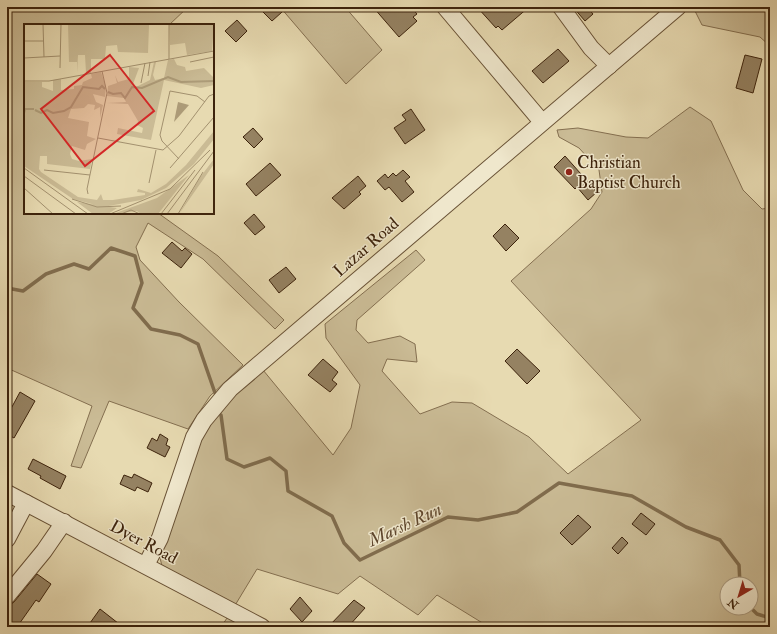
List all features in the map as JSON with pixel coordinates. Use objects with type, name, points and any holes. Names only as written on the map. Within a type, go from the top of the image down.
[{"type":"street","points":[[445,7],[542,122]]},
{"type":"street","points":[[561,7],[591,48],[609,66]]},
{"type":"street","name":"Lazar Road","points":[[146,565],[160,538],[194,437],[216,404],[243,377],[678,7]]},
{"type":"street","name":"Dyer Road","points":[[7,493],[262,627]]},
{"type":"street","points":[[7,539],[26,503]]},
{"type":"street","points":[[7,596],[44,551],[64,522]]},
{"type":"shaded area","points":[[7,7],[188,7],[170,24],[24,24],[24,214],[159,214],[218,256],[284,320],[275,329],[203,259],[148,223],[136,247],[140,260],[179,302],[243,365],[210,396],[188,429],[109,401],[81,468],[71,466],[92,406],[7,368]]},
{"type":"shaded area","points":[[280,7],[345,7],[382,50],[346,84]]},
{"type":"shaded area","points":[[693,7],[770,7],[770,46],[760,37],[702,25]]},
{"type":"shaded area","points":[[690,107],[711,121],[743,190],[762,209],[770,208],[770,627],[489,627],[437,595],[418,615],[360,576],[338,594],[257,569],[234,607],[162,566],[159,554],[203,434],[228,400],[263,370],[333,455],[351,428],[360,385],[326,338],[325,324],[416,250],[425,260],[357,320],[356,330],[368,343],[400,336],[415,344],[417,362],[387,359],[382,371],[420,414],[452,402],[472,403],[529,437],[568,474],[641,420],[511,281],[591,209],[602,192],[599,170],[579,148],[559,137],[557,130],[578,128],[626,137],[648,138]]},
{"type":"shaded area","points":[[229,615],[251,627],[221,627]]},
{"type":"building","points":[[258,7],[277,7],[282,12],[272,21]]},
{"type":"building","points":[[373,7],[411,7],[417,14],[413,17],[417,21],[399,37]]},
{"type":"building","points":[[477,7],[529,7],[502,30],[498,26],[496,28]]},
{"type":"building","points":[[573,7],[587,7],[593,14],[585,21]]},
{"type":"building","points":[[237,20],[247,31],[236,42],[225,31]]},
{"type":"building","points":[[558,49],[569,61],[543,83],[532,71]]},
{"type":"building","points":[[745,55],[762,59],[753,93],[736,88]]},
{"type":"building","points":[[411,109],[425,130],[405,144],[394,128],[406,120],[402,115]]},
{"type":"building","points":[[253,128],[263,139],[254,148],[243,137]]},
{"type":"building","name":"Christian Baptist Church","points":[[565,156],[597,192],[588,200],[577,187],[575,189],[554,167]]},
{"type":"building","points":[[270,163],[281,175],[256,196],[246,184]]},
{"type":"building","points":[[403,170],[410,177],[405,181],[414,192],[402,202],[389,187],[385,190],[377,181],[385,174],[388,178],[393,173],[396,176]]},
{"type":"building","points":[[358,176],[366,186],[359,192],[361,194],[344,209],[332,198]]},
{"type":"building","points":[[254,214],[265,227],[255,235],[244,223]]},
{"type":"building","points":[[505,224],[519,238],[506,251],[493,236]]},
{"type":"building","points":[[172,242],[182,251],[185,248],[192,254],[181,268],[162,253]]},
{"type":"building","points":[[286,267],[296,279],[279,293],[269,280]]},
{"type":"building","points":[[517,349],[540,371],[527,384],[505,361]]},
{"type":"building","points":[[323,359],[338,372],[332,380],[337,384],[330,392],[308,375]]},
{"type":"building","points":[[20,392],[35,401],[14,438],[7,434],[7,416]]},
{"type":"building","points":[[160,434],[168,439],[166,445],[170,447],[165,457],[147,448],[152,438],[157,441]]},
{"type":"building","points":[[33,459],[66,476],[60,489],[40,478],[41,476],[28,469]]},
{"type":"building","points":[[134,474],[152,483],[148,492],[137,487],[135,491],[120,484],[124,475],[132,478]]},
{"type":"building","points":[[641,513],[655,524],[646,535],[632,524]]},
{"type":"building","points":[[578,515],[591,527],[572,545],[560,533]]},
{"type":"building","points":[[622,537],[628,543],[618,554],[612,548]]},
{"type":"building","points":[[37,574],[51,584],[39,602],[36,600],[17,627],[7,627],[7,607],[14,602]]},
{"type":"building","points":[[300,597],[312,611],[302,622],[290,609]]},
{"type":"building","points":[[354,600],[365,608],[348,627],[328,627]]},
{"type":"building","points":[[100,609],[123,627],[96,627],[90,623]]},
{"type":"waterway","name":"Marsh Run","points":[[7,288],[23,291],[46,274],[74,264],[89,269],[111,248],[135,256],[142,283],[133,308],[151,329],[180,335],[198,344],[215,393]]},
{"type":"waterway","name":"Marsh Run","points":[[221,415],[227,459],[244,467],[270,458],[286,471],[288,491],[332,516],[344,543],[360,560],[448,517],[478,520],[517,512],[559,483],[632,496],[686,527],[720,540],[739,565],[740,576]]},
{"type":"waterway","name":"Marsh Run","points":[[759,615],[770,618]]},
{"type":"place","name":"Christian Baptist Church","points":[[569,172]]}]
